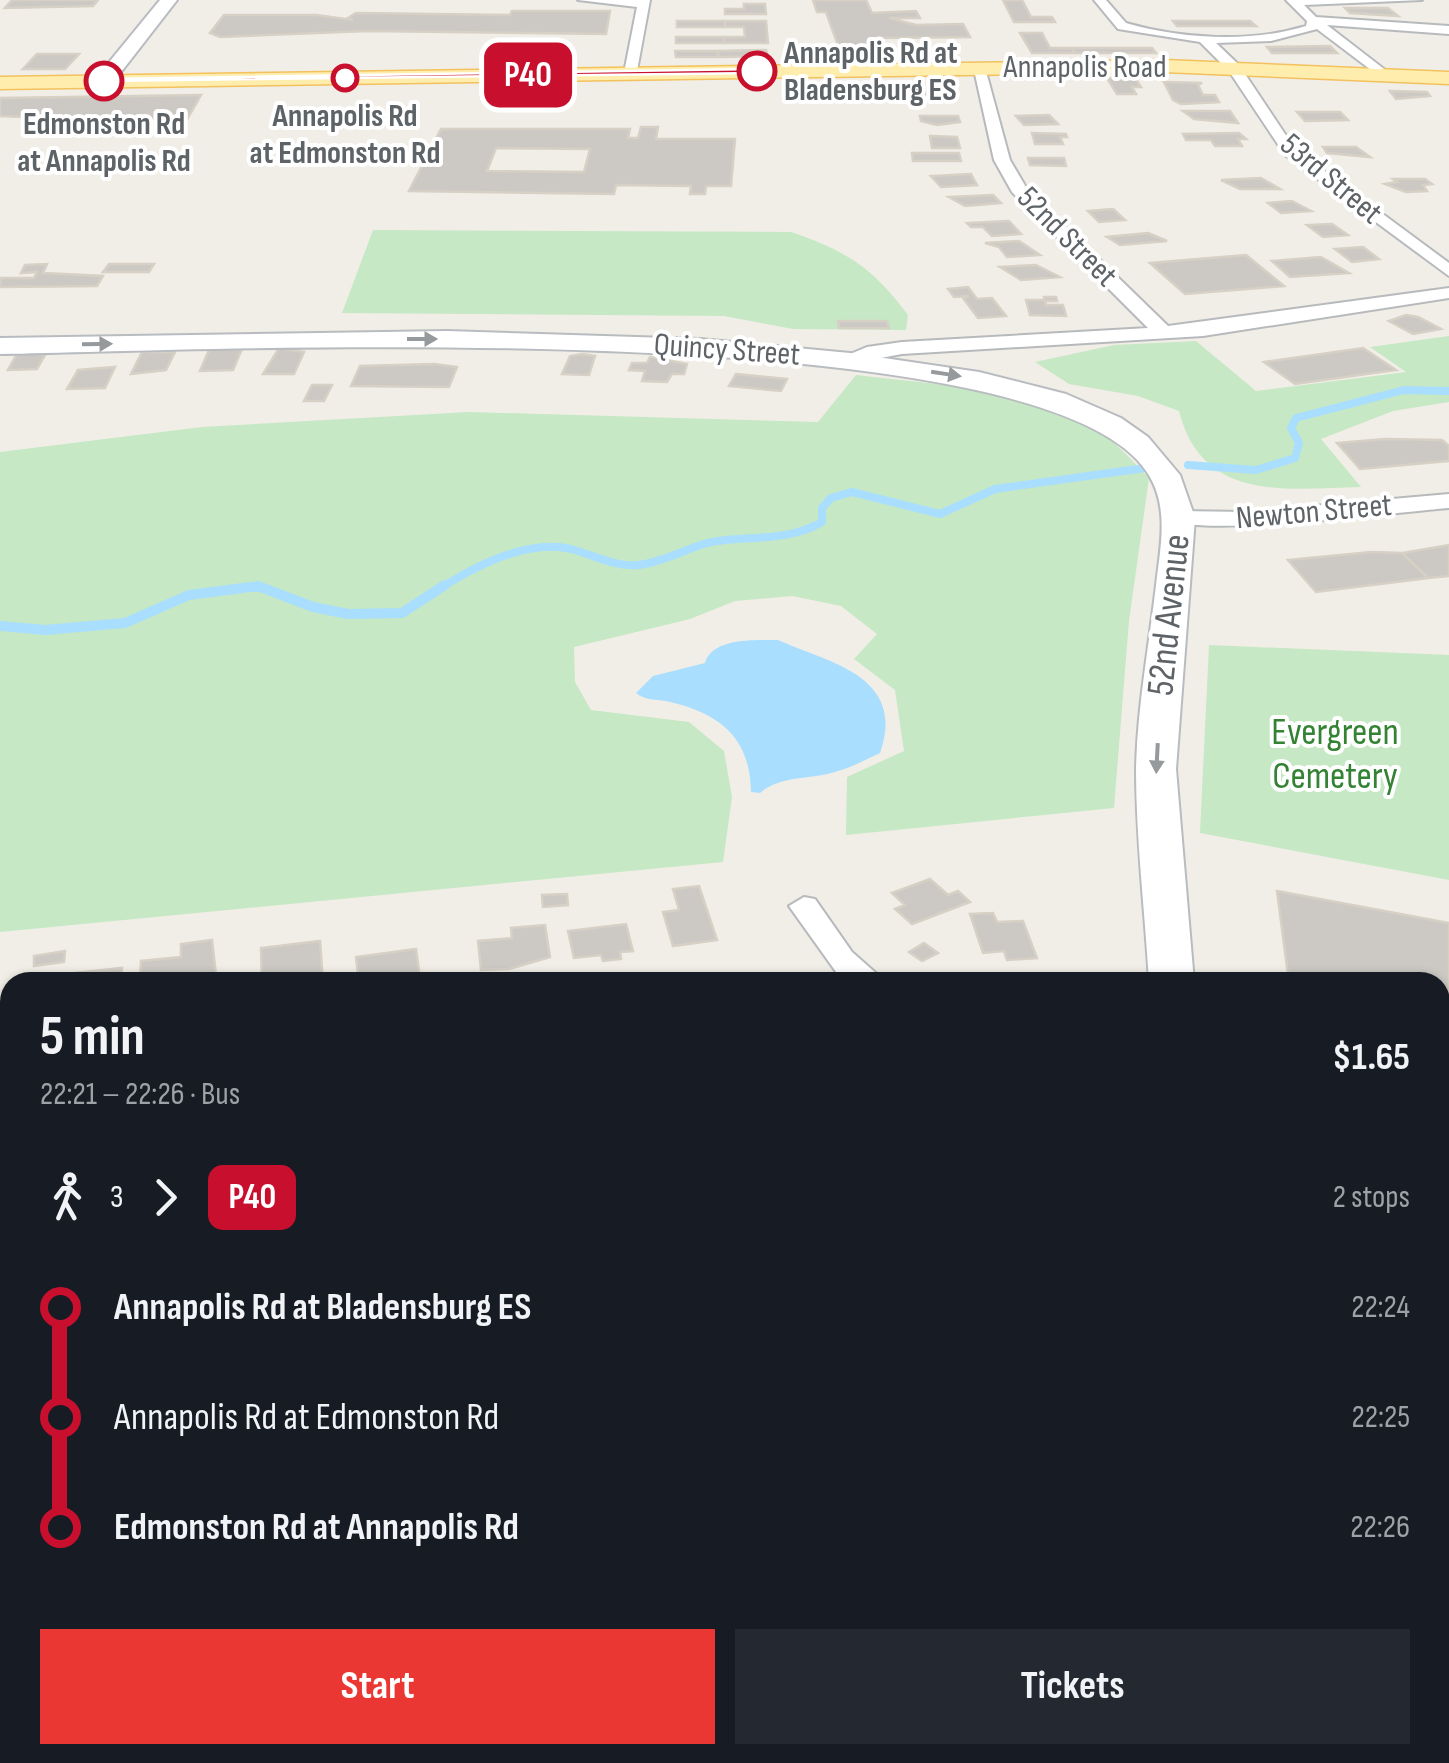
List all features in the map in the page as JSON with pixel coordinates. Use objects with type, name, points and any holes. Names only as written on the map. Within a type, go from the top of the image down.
[{"type":"main road","name":"Annapolis Road","points":[[0,83],[978,68],[1234,68],[1449,78]]},
{"type":"street","points":[[104,81],[168,0]]},
{"type":"street","points":[[584,0],[642,2],[640,38],[631,73]]},
{"type":"street","points":[[1100,0],[1122,26],[1202,37],[1299,33],[1312,28],[1313,20]]},
{"type":"street","points":[[1292,0],[1416,0]]},
{"type":"street","points":[[1292,0],[1380,72]]},
{"type":"street","points":[[1313,20],[1449,30]]},
{"type":"street","points":[[1202,37],[1234,68],[1242,59],[1221,37]]},
{"type":"street","name":"52nd Street","points":[[978,68],[986,111],[1011,179],[1164,333]]},
{"type":"street","name":"53rd Street","points":[[1234,68],[1290,152],[1449,272]]},
{"type":"street","name":"Quincy Street","points":[[0,346],[531,340],[850,361],[868,352],[902,348],[1164,333],[1449,293]]},
{"type":"street","name":"52nd Avenue","points":[[850,361],[1008,386],[1096,416],[1126,434],[1158,464],[1170,485],[1179,518],[1156,769],[1156,808],[1166,859],[1172,972]]},
{"type":"street","name":"Newton Street","points":[[1179,518],[1228,520],[1449,501]]},
{"type":"street","points":[[804,906],[852,972]]},
{"type":"green space","points":[[373,230],[791,232],[828,246],[870,273],[908,315],[906,330],[793,329],[724,316],[342,313]]},
{"type":"green space","points":[[1449,336],[1449,402],[1393,411],[1321,439],[1361,487],[1276,488],[1227,476],[1206,462],[1190,440],[1179,411],[1138,396],[1069,384],[1035,362],[1114,345],[1196,341],[1256,391],[1406,372],[1370,347]]},
{"type":"green space","points":[[856,375],[984,391],[1047,407],[1104,435],[1149,478],[1129,621],[1114,808],[846,835],[847,777],[904,751],[895,690],[854,659],[877,634],[841,606],[792,596],[735,601],[690,619],[574,647],[575,682],[591,710],[689,722],[724,751],[732,797],[723,862],[0,932],[0,452],[202,427],[469,412],[818,422]]},
{"type":"green space","name":"Evergreen Cemetery","points":[[1209,645],[1449,655],[1449,880],[1200,833]]},
{"type":"water","points":[[778,640],[859,676],[883,706],[886,727],[880,753],[841,770],[786,781],[760,793],[751,792],[745,756],[728,730],[685,706],[636,693],[653,676],[705,663],[716,648],[725,644]]},
{"type":"building","points":[[12,0],[98,0],[93,6],[5,8]]},
{"type":"building","points":[[813,0],[866,0],[872,13],[916,11],[920,18],[889,18],[916,25],[963,24],[970,37],[877,38],[883,50],[840,51],[826,12],[817,12]]},
{"type":"building","points":[[1003,0],[1022,0],[1031,17],[1052,17],[1055,22],[1014,22]]},
{"type":"building","points":[[744,4],[765,4],[766,14],[725,14],[725,9],[744,9]]},
{"type":"building","points":[[1345,8],[1388,8],[1398,16],[1350,13]]},
{"type":"building","points":[[512,11],[610,11],[606,34],[367,31],[220,37],[210,33],[224,15],[316,15],[353,20],[348,18],[356,13],[510,15]]},
{"type":"building","points":[[677,21],[725,21],[725,27],[677,27]]},
{"type":"building","points":[[725,21],[766,21],[768,43],[724,43],[724,37],[745,37],[744,27],[725,27]]},
{"type":"building","points":[[1173,21],[1250,21],[1256,26],[1177,26]]},
{"type":"building","points":[[1020,33],[1042,33],[1050,48],[1072,48],[1075,53],[1032,53]]},
{"type":"building","points":[[676,37],[724,37],[724,43],[676,43]]},
{"type":"building","points":[[1330,46],[1337,53],[1272,53],[1267,47]]},
{"type":"building","points":[[1072,48],[1152,48],[1156,53],[1075,53]]},
{"type":"building","points":[[766,50],[768,56],[719,57],[717,51]]},
{"type":"building","points":[[675,51],[717,51],[719,57],[676,57]]},
{"type":"building","points":[[37,54],[79,54],[65,69],[23,69]]},
{"type":"building","points":[[1107,78],[1135,78],[1141,87],[1132,87],[1136,94],[1117,94]]},
{"type":"building","points":[[1164,82],[1202,83],[1198,85],[1203,95],[1215,95],[1219,102],[1181,104],[1173,100]]},
{"type":"building","points":[[929,84],[951,84],[957,92],[919,95],[921,101],[896,102],[895,86],[923,91],[931,88]]},
{"type":"building","points":[[1390,91],[1427,92],[1430,96],[1396,99]]},
{"type":"building","points":[[201,95],[181,130],[160,130],[167,118],[148,119],[142,131],[80,132],[89,120],[0,116],[0,98]]},
{"type":"building","points":[[1183,111],[1230,111],[1238,123],[1194,119]]},
{"type":"building","points":[[1297,112],[1340,112],[1348,120],[1305,121]]},
{"type":"building","points":[[1049,115],[1058,124],[1024,125],[1016,116]]},
{"type":"building","points":[[920,116],[958,116],[960,122],[937,125],[921,121]]},
{"type":"building","points":[[641,127],[658,127],[656,139],[735,139],[731,186],[706,186],[705,194],[690,194],[691,186],[616,185],[614,194],[409,191],[441,129],[630,129],[628,138],[638,138]],"holes":[[[496,148],[590,149],[584,172],[487,171]]]},
{"type":"building","points":[[1032,133],[1067,137],[1060,137],[1063,144],[1035,144]]},
{"type":"building","points":[[1239,133],[1246,139],[1238,139],[1242,146],[1215,146],[1211,140],[1186,140],[1183,134]]},
{"type":"building","points":[[930,136],[957,137],[960,148],[932,148]]},
{"type":"building","points":[[1323,147],[1356,147],[1370,157],[1327,153]]},
{"type":"building","points":[[912,153],[959,153],[961,161],[913,161]]},
{"type":"building","points":[[1028,158],[1064,158],[1066,166],[1030,165]]},
{"type":"building","points":[[971,174],[977,185],[941,187],[931,176]]},
{"type":"building","points":[[1261,178],[1280,189],[1240,189],[1221,180]]},
{"type":"building","points":[[1393,179],[1425,179],[1432,184],[1423,185],[1427,191],[1406,192],[1385,184],[1397,182]]},
{"type":"building","points":[[993,195],[1001,203],[965,206],[949,197]]},
{"type":"building","points":[[1292,201],[1311,211],[1281,213],[1268,203]]},
{"type":"building","points":[[1113,209],[1125,220],[1099,222],[1088,211]]},
{"type":"building","points":[[1009,221],[1021,234],[992,236],[983,227],[967,223]]},
{"type":"building","points":[[1332,224],[1348,235],[1323,237],[1307,225]]},
{"type":"building","points":[[1148,233],[1167,241],[1120,245],[1107,237]]},
{"type":"building","points":[[1019,241],[1040,255],[1007,257],[999,247],[985,243]]},
{"type":"building","points":[[1363,247],[1379,259],[1352,262],[1335,249]]},
{"type":"building","points":[[1246,255],[1284,286],[1185,294],[1150,263]]},
{"type":"building","points":[[1321,257],[1349,273],[1290,277],[1272,261]]},
{"type":"building","points":[[47,264],[43,273],[103,276],[97,286],[0,287],[1,278],[34,278],[37,272],[21,273],[25,265]]},
{"type":"building","points":[[109,264],[154,264],[149,272],[103,272]]},
{"type":"building","points":[[1036,265],[1060,277],[1021,280],[1000,267]]},
{"type":"building","points":[[968,287],[977,299],[992,298],[1006,316],[978,318],[963,298],[969,296],[954,297],[948,289]]},
{"type":"building","points":[[1044,297],[1056,297],[1057,301],[1045,301],[1046,305],[1063,305],[1066,316],[1030,315],[1026,300],[1045,300]]},
{"type":"building","points":[[1406,315],[1441,329],[1413,334],[1389,321]]},
{"type":"building","points":[[838,321],[887,321],[889,328],[839,328]]},
{"type":"building","points":[[279,348],[304,352],[294,374],[263,374]]},
{"type":"building","points":[[1363,348],[1396,370],[1295,384],[1264,362]]},
{"type":"building","points":[[242,349],[233,370],[200,371],[209,350]]},
{"type":"building","points":[[142,352],[175,352],[166,370],[131,374]]},
{"type":"building","points":[[17,354],[45,355],[37,369],[8,370]]},
{"type":"building","points":[[570,356],[595,356],[589,375],[562,374]]},
{"type":"building","points":[[650,357],[687,364],[684,374],[672,374],[667,382],[642,381],[645,371],[629,370],[632,363],[647,363]]},
{"type":"building","points":[[360,366],[457,367],[449,387],[351,386]]},
{"type":"building","points":[[115,367],[105,388],[67,389],[78,370]]},
{"type":"building","points":[[736,374],[787,379],[781,391],[729,386]]},
{"type":"building","points":[[312,385],[332,385],[324,401],[304,401]]},
{"type":"building","points":[[1442,440],[1449,446],[1449,461],[1360,469],[1337,443]]},
{"type":"building","points":[[1449,545],[1449,576],[1428,578],[1402,553]]},
{"type":"building","points":[[1402,553],[1428,578],[1316,592],[1288,560]]},
{"type":"building","points":[[930,879],[948,895],[958,891],[970,902],[912,924],[895,909],[905,905],[892,893]]},
{"type":"building","points":[[699,886],[717,940],[673,946],[663,912],[679,910],[673,889]]},
{"type":"building","points":[[1277,891],[1449,923],[1449,972],[1288,972]]},
{"type":"building","points":[[567,894],[568,905],[543,907],[542,895]]},
{"type":"building","points":[[993,913],[997,922],[1023,921],[1037,958],[1007,960],[1004,951],[983,953],[970,914]]},
{"type":"building","points":[[626,924],[633,951],[620,952],[621,959],[603,961],[601,955],[574,958],[568,931]]},
{"type":"building","points":[[545,925],[550,957],[509,969],[481,970],[478,941],[512,938],[511,928]]},
{"type":"building","points":[[212,940],[216,972],[140,972],[141,961],[181,957],[181,944]]},
{"type":"building","points":[[320,941],[322,972],[262,972],[261,948]]},
{"type":"building","points":[[924,943],[938,953],[922,961],[909,952]]},
{"type":"building","points":[[416,949],[419,972],[358,972],[356,957]]},
{"type":"building","points":[[65,951],[64,962],[34,966],[34,956]]},
{"type":"building","points":[[122,968],[121,972],[85,972]]},
{"type":"waterway","points":[[1188,465],[1256,470],[1295,458],[1299,443],[1291,428],[1296,418],[1404,390],[1449,391]]},
{"type":"waterway","points":[[441,588],[486,563],[537,548],[571,549],[612,562],[638,565],[709,542],[797,532],[822,522],[822,508],[831,498],[852,492],[940,514],[995,489],[1145,468]]},
{"type":"waterway","points":[[0,626],[45,630],[125,623],[189,595],[258,586],[313,607],[348,614],[402,613],[445,585]]},
{"type":"waterway","points":[[244,588],[263,588]]},
{"type":"bus line","name":"P40","points":[[104,81],[757,71]]},
{"type":"place","name":"Annapolis Rd at Bladensburg ES","points":[[757,71]]},
{"type":"place","name":"Annapolis Rd at Edmonston Rd","points":[[345,78]]},
{"type":"place","name":"Edmonston Rd at Annapolis Rd","points":[[104,81]]}]
